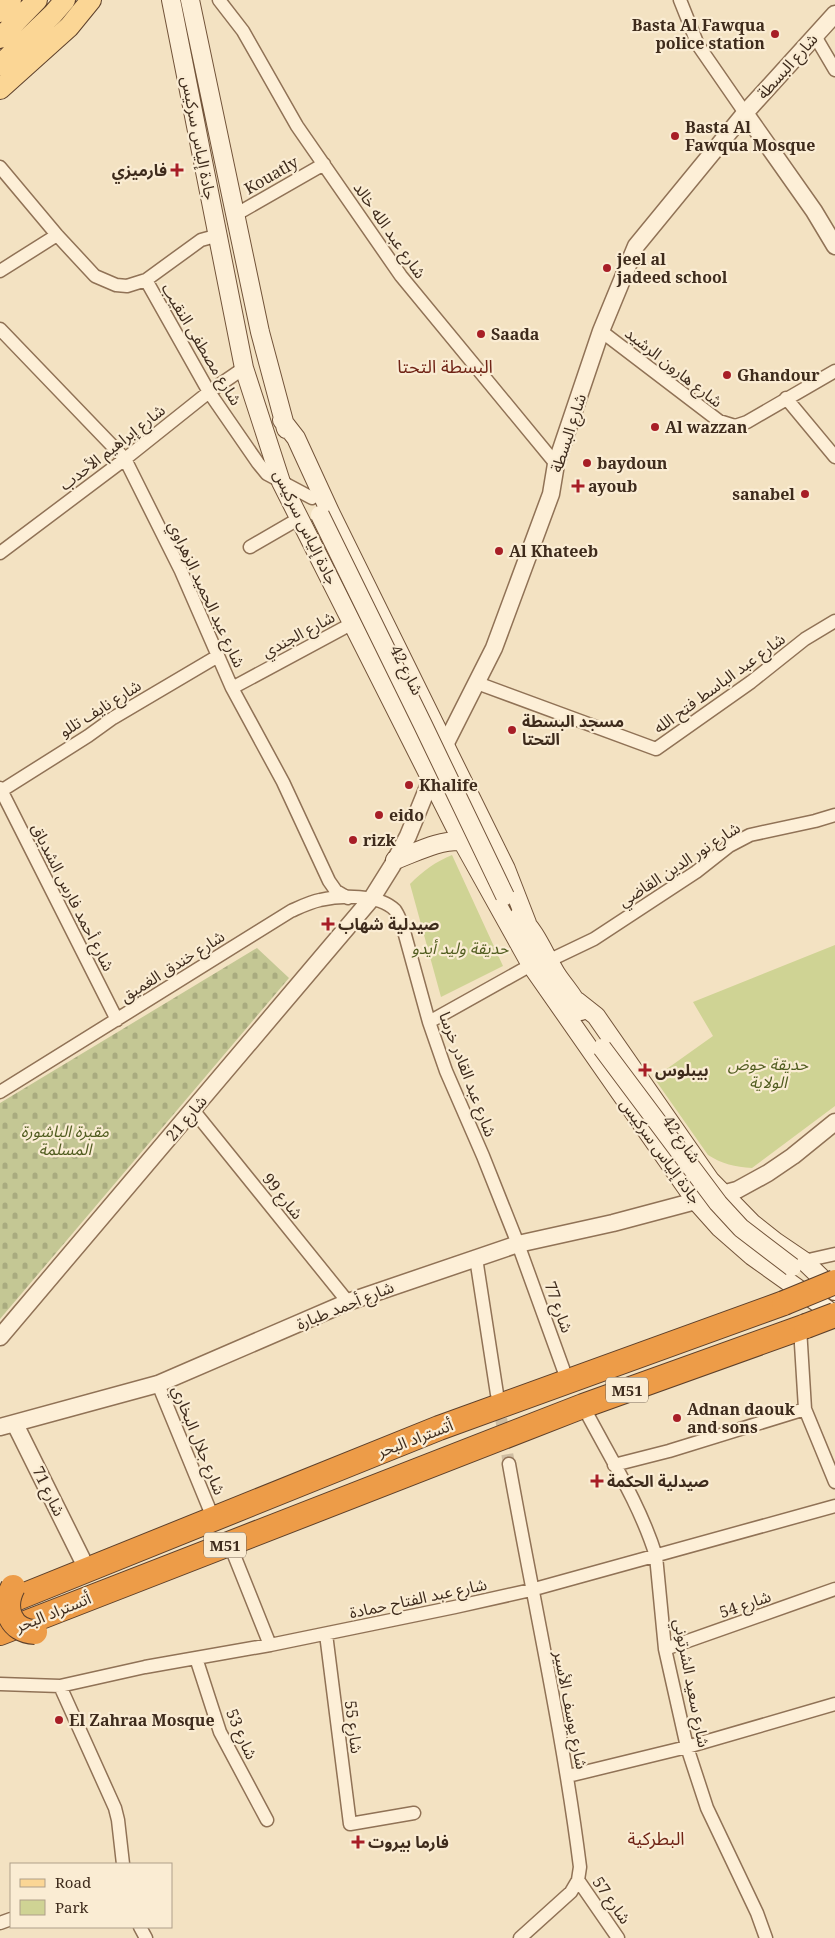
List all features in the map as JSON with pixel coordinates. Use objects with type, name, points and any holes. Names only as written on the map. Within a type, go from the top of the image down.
[{"type":"highway","name":"أتستراد البحر","points":[[4,1594],[439,1428],[784,1303],[835,1282]]},
{"type":"highway","name":"أتستراد البحر","points":[[0,1633],[583,1406],[803,1327],[833,1307]]},
{"type":"highway","points":[[35,1632],[23,1630],[10,1618],[4,1594],[82,1559],[326,1463],[439,1428]]},
{"type":"highway","points":[[0,1649],[35,1632],[234,1555],[323,1523],[383,1496],[450,1459]]},
{"type":"main road","points":[[0,12],[11,0]]},
{"type":"main road","points":[[0,38],[37,0]]},
{"type":"main road","points":[[0,65],[65,0]]},
{"type":"main road","points":[[0,89],[69,27],[91,0]]},
{"type":"main road","name":"جادة إلياس سركيس","points":[[171,0],[244,368],[281,482],[353,623],[430,781],[462,841],[520,928],[548,961],[570,1006],[695,1200],[720,1228],[752,1256],[791,1267]]},
{"type":"main road","name":"جادة إلياس سركيس","points":[[190,0],[260,332],[282,420],[301,475],[424,725],[520,928],[531,965],[588,1028],[718,1203],[742,1228],[791,1267]]},
{"type":"main road","name":"شارع 42","points":[[282,420],[296,438],[330,512],[506,869],[520,928]]},
{"type":"main road","points":[[395,860],[447,841],[462,841]]},
{"type":"main road","name":"شارع 42","points":[[570,1006],[596,1016],[710,1180],[738,1210],[776,1242],[791,1267],[835,1290]]},
{"type":"main road","points":[[791,1267],[833,1307]]},
{"type":"street","name":"شارع عبد الله خالد","points":[[219,0],[243,31],[297,126],[401,276],[556,464]]},
{"type":"street","points":[[680,0],[698,45],[814,211],[835,246]]},
{"type":"street","name":"شارع البسطة","points":[[372,898],[395,860],[445,745],[494,648],[551,494],[556,464],[601,331],[636,246],[745,113],[835,14]]},
{"type":"street","points":[[815,36],[835,70]]},
{"type":"street","name":"Kouatly","points":[[235,215],[324,164]]},
{"type":"street","name":"شارع مصطفى النقيب","points":[[0,167],[57,235],[95,276],[105,282],[127,286],[146,280],[209,392],[262,468],[281,482],[312,498]]},
{"type":"street","points":[[0,271],[57,235]]},
{"type":"street","points":[[146,280],[202,240],[219,235]]},
{"type":"street","name":"شارع عبد الحميد الزهراوي","points":[[0,329],[125,459],[180,571],[232,688],[283,782],[329,881],[336,891],[348,898]]},
{"type":"street","name":"شارع هارون الرشيد","points":[[601,331],[702,410],[727,425],[734,426],[747,422],[835,371]]},
{"type":"street","name":"شارع إبراهيم الأحدب","points":[[0,553],[125,459],[209,392],[244,368]]},
{"type":"street","points":[[786,398],[835,457]]},
{"type":"street","points":[[250,547],[300,518]]},
{"type":"street","name":"شارع عبد الباسط فتح الله","points":[[477,682],[656,749],[751,682],[804,639],[835,621]]},
{"type":"street","name":"شارع الجندي","points":[[232,688],[353,623]]},
{"type":"street","name":"شارع نايف تللو","points":[[0,789],[88,736],[113,718],[218,656]]},
{"type":"street","name":"شارع أحمد فارس الشدياق","points":[[0,789],[117,1020]]},
{"type":"street","name":"شارع نور الدين القاضي","points":[[548,961],[594,939],[696,872],[729,846],[750,835],[835,815]]},
{"type":"street","name":"شارع خندق الغميق","points":[[0,1092],[291,911],[320,900],[372,898]]},
{"type":"street","name":"شارع عبد القادر خرسا","points":[[372,898],[395,911],[399,917],[429,1022],[446,1071],[518,1244]]},
{"type":"street","name":"شارع 21","points":[[0,1337],[372,898]]},
{"type":"street","points":[[429,1022],[531,965]]},
{"type":"street","name":"شارع 99","points":[[193,1110],[348,1302]]},
{"type":"street","name":"شارع أحمد طبارة","points":[[7,1425],[158,1384],[348,1302],[518,1244],[613,1223],[737,1190],[768,1173],[793,1156],[835,1122]]},
{"type":"street","name":"شارع 77","points":[[518,1244],[568,1382]]},
{"type":"street","points":[[791,1267],[835,1254]]},
{"type":"street","points":[[476,1258],[497,1394]]},
{"type":"street","points":[[803,1327],[805,1410],[835,1482]]},
{"type":"street","name":"شارع جلال البخاري","points":[[158,1384],[209,1508]]},
{"type":"street","name":"شارع سعيد الشرتوني","points":[[583,1406],[646,1528],[656,1556],[665,1649],[687,1747],[706,1808],[757,1914],[766,1938]]},
{"type":"street","points":[[614,1465],[669,1451],[805,1410]]},
{"type":"street","name":"شارع 71","points":[[7,1425],[82,1559]]},
{"type":"street","name":"شارع يوسف الأسير","points":[[509,1464],[568,1776],[580,1867],[578,1880]]},
{"type":"street","name":"شارع عبد الفتاح حمادة","points":[[0,1684],[60,1686],[196,1658],[270,1646],[532,1590],[835,1506]]},
{"type":"street","points":[[234,1555],[270,1646]]},
{"type":"street","name":"شارع 54","points":[[665,1649],[835,1589]]},
{"type":"street","name":"شارع 55","points":[[326,1634],[351,1824],[414,1813]]},
{"type":"street","name":"شارع 53","points":[[196,1658],[220,1732],[267,1820]]},
{"type":"street","points":[[60,1686],[113,1802],[118,1820],[123,1863]]},
{"type":"street","points":[[568,1776],[687,1747],[835,1704]]},
{"type":"street","points":[[520,1938],[571,1892],[578,1880]]},
{"type":"street","name":"شارع 57","points":[[578,1880],[618,1938]]},
{"type":"green space","name":"حديقة وليد أيدو","points":[[452,855],[503,966],[441,997],[410,884],[429,867]]},
{"type":"green space","name":"حديقة حوض الولاية","points":[[835,945],[835,1106],[752,1168],[729,1165],[718,1161],[708,1155],[654,1078],[713,1036],[693,1002]]},
{"type":"green space","name":"مقبرة الباشورة المسلمة","points":[[257,948],[289,978],[0,1319],[0,1103]]},
{"type":"tunnel","points":[[498,1401],[509,1464]]},
{"type":"place","name":"Basta Al Fawqua police station","points":[[775,34]]},
{"type":"place","name":"Basta Al Fawqua Mosque","points":[[675,136]]},
{"type":"place","name":"فارميزي","points":[[177,170]]},
{"type":"place","name":"jeel al jadeed school","points":[[607,268]]},
{"type":"place","name":"Saada","points":[[481,334]]},
{"type":"place","name":"Ghandour","points":[[727,375]]},
{"type":"place","name":"Al wazzan","points":[[655,427]]},
{"type":"place","name":"baydoun","points":[[587,463]]},
{"type":"place","name":"ayoub","points":[[578,486]]},
{"type":"place","name":"sanabel","points":[[805,494]]},
{"type":"place","name":"Al Khateeb","points":[[499,551]]},
{"type":"place","name":"مسجد البسطة التحتا","points":[[512,730]]},
{"type":"place","name":"Khalife","points":[[409,785]]},
{"type":"place","name":"eido","points":[[379,815]]},
{"type":"place","name":"rizk","points":[[353,840]]},
{"type":"place","name":"صيدلية شهاب","points":[[328,924]]},
{"type":"place","name":"بيبلوس","points":[[645,1070]]},
{"type":"place","name":"Adnan daouk and sons","points":[[677,1418]]},
{"type":"place","name":"صيدلية الحكمة","points":[[597,1481]]},
{"type":"place","name":"El Zahraa Mosque","points":[[59,1720]]},
{"type":"place","name":"فارما بيروت","points":[[358,1842]]},
{"type":"district","name":"البسطة التحتا","points":[[445,366]]},
{"type":"district","name":"البطركية","points":[[656,1838]]}]
